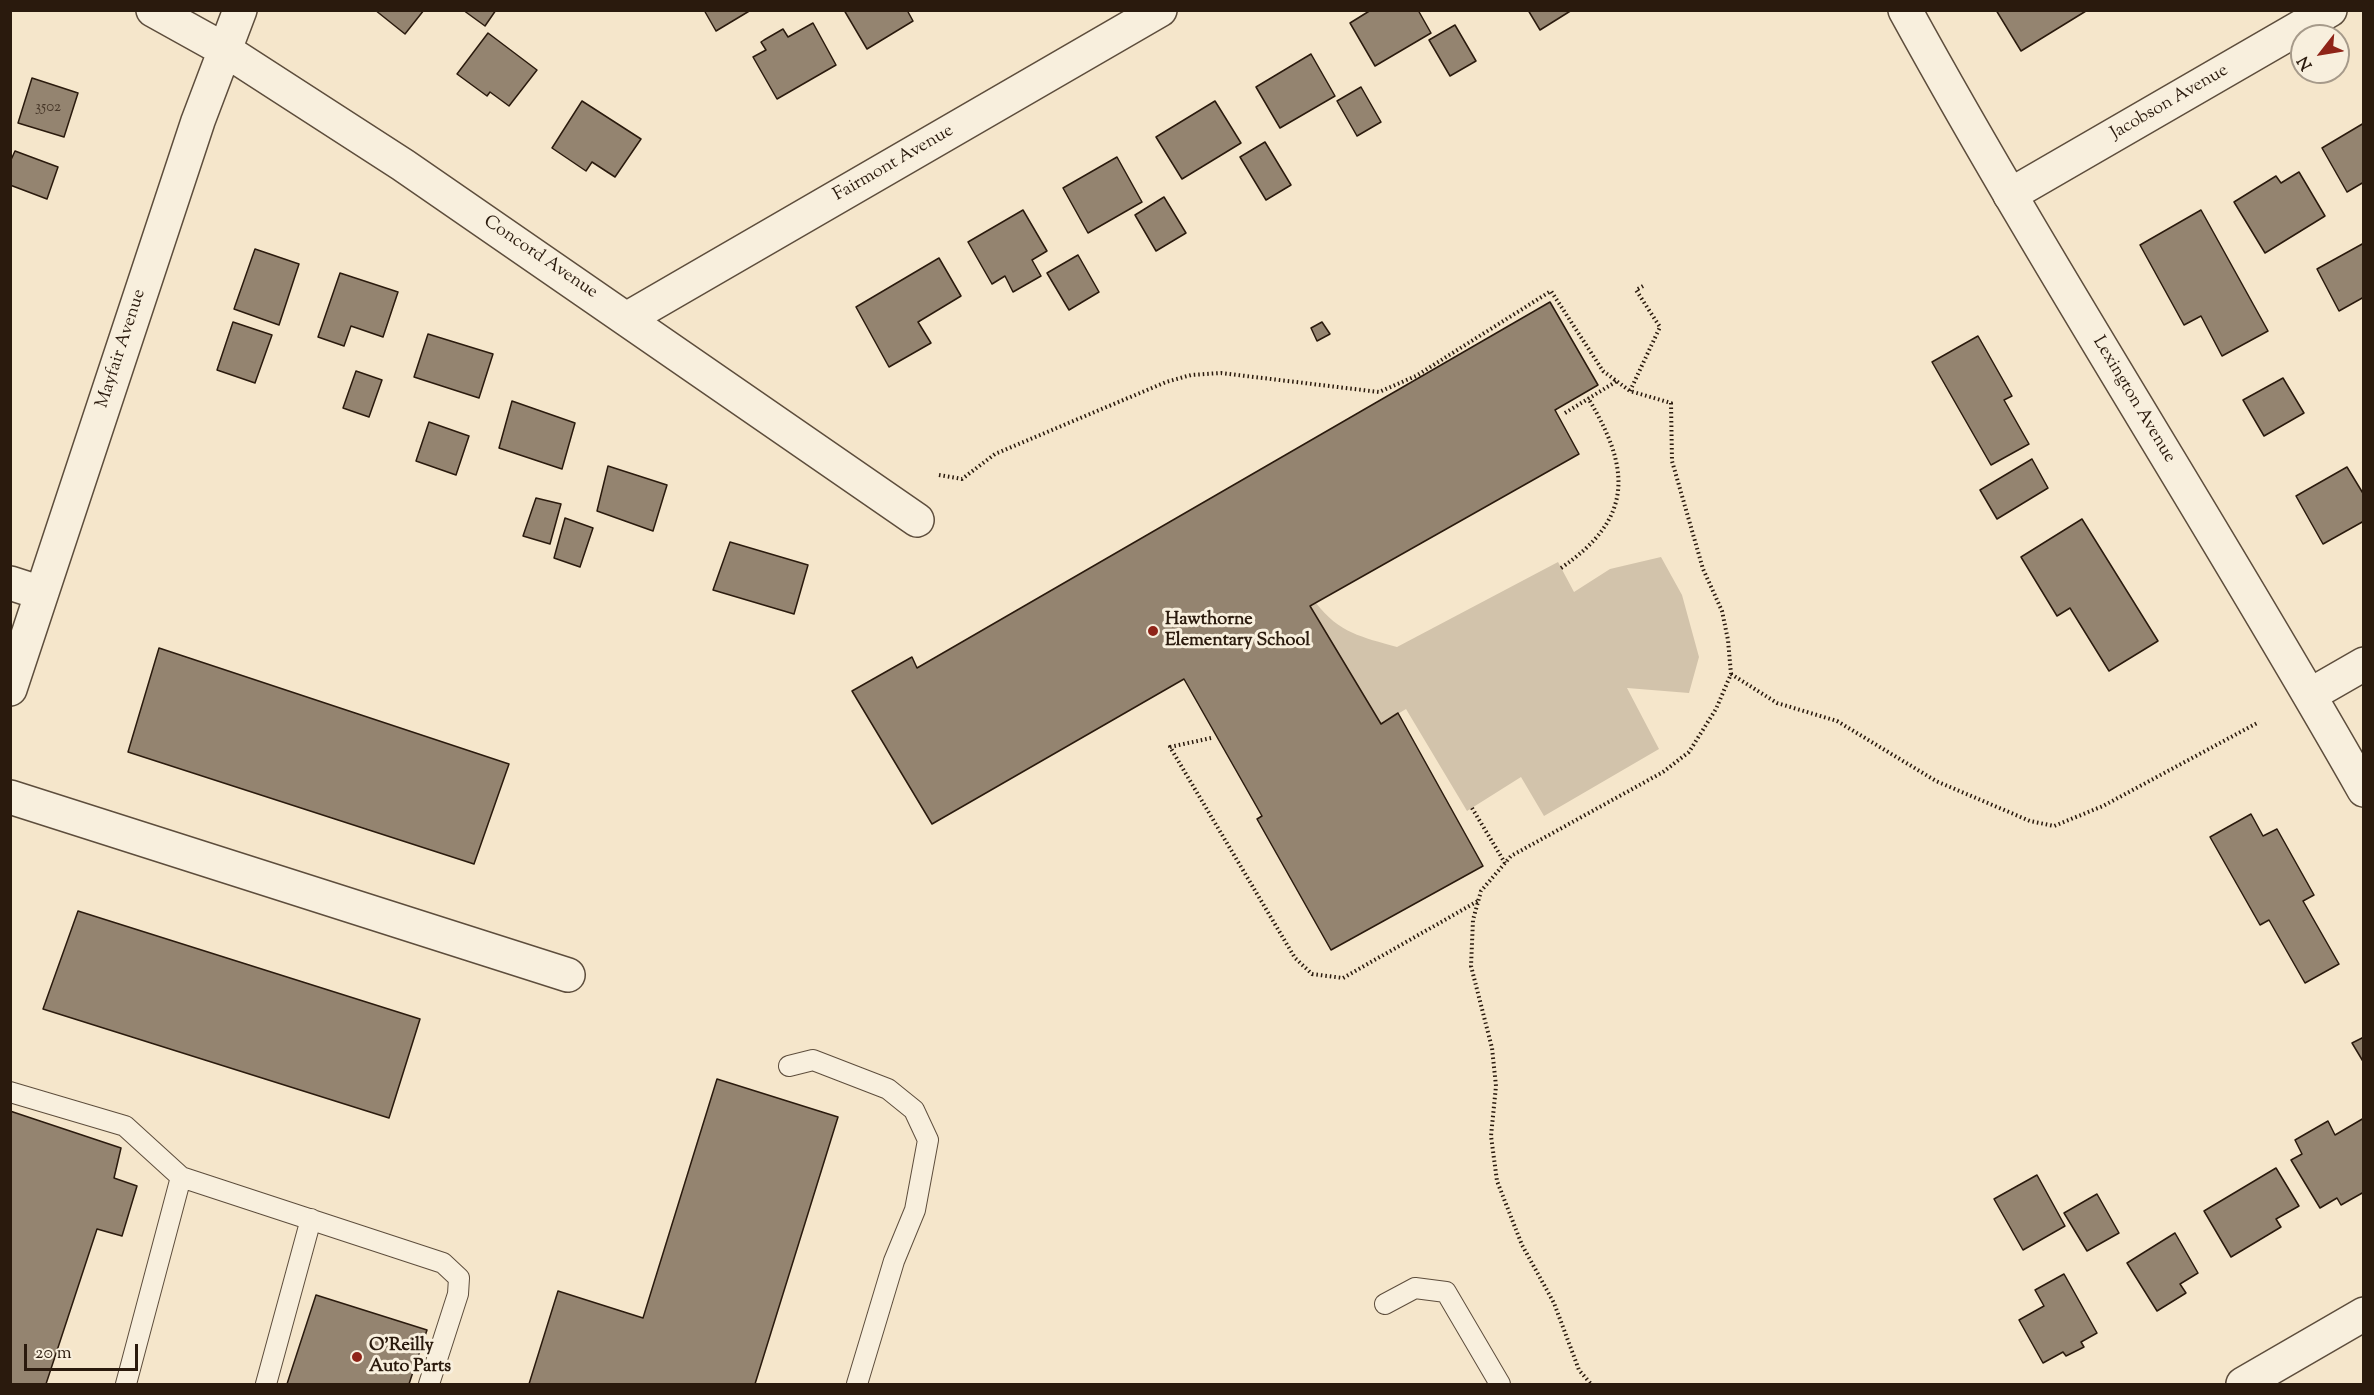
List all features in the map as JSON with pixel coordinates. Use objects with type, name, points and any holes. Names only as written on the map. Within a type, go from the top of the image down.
[{"type":"street","name":"Concord Avenue","points":[[153,10],[225,50],[403,165],[628,318],[917,520]]},
{"type":"street","name":"Mayfair Avenue","points":[[10,689],[198,121],[240,10]]},
{"type":"street","name":"Fairmont Avenue","points":[[628,318],[1160,10]]},
{"type":"street","name":"Lexington Avenue","points":[[1905,10],[2010,195],[2310,695],[2364,790]]},
{"type":"street","name":"Jacobson Avenue","points":[[2010,195],[2331,10]]},
{"type":"street","points":[[10,583],[41,593]]},
{"type":"street","points":[[2310,695],[2364,664]]},
{"type":"street","points":[[10,797],[568,975]]},
{"type":"street","points":[[2243,1384],[2364,1314]]},
{"type":"lane","points":[[789,1066],[813,1060],[888,1089],[914,1110],[928,1140],[915,1210],[894,1261],[857,1384]]},
{"type":"lane","points":[[10,1092],[125,1126],[181,1177],[443,1263],[459,1278],[458,1294],[429,1384]]},
{"type":"lane","points":[[126,1384],[181,1177]]},
{"type":"lane","points":[[266,1384],[311,1219]]},
{"type":"lane","points":[[1385,1304],[1415,1288],[1446,1292],[1500,1384]]},
{"type":"path","points":[[1629,392],[1660,327],[1636,290],[1643,286]]},
{"type":"path","points":[[939,475],[962,479],[995,454],[1166,382],[1191,375],[1221,373],[1379,392],[1416,376],[1551,291],[1575,324],[1603,371],[1629,392],[1671,403],[1672,461],[1703,569],[1722,611],[1728,640],[1731,674],[1716,709],[1689,752],[1663,772],[1511,856],[1481,891],[1473,920],[1471,966],[1492,1048],[1496,1086],[1491,1136],[1497,1181],[1522,1245],[1554,1303],[1580,1370],[1591,1384]]},
{"type":"path","points":[[1565,413],[1617,381]]},
{"type":"path","points":[[1561,568],[1587,550],[1611,514],[1617,497],[1620,478],[1616,454],[1608,431],[1588,398]]},
{"type":"path","points":[[1731,674],[1777,703],[1837,721],[1936,781],[2030,821],[2054,825],[2103,806],[2259,722]]},
{"type":"path","points":[[1211,738],[1170,747],[1295,958],[1312,974],[1342,978],[1479,901]]},
{"type":"path","points":[[1472,808],[1505,863]]},
{"type":"shaded area","points":[[1661,557],[1682,595],[1699,657],[1689,693],[1627,688],[1659,749],[1544,816],[1521,777],[1467,811],[1406,709],[1381,724],[1310,606],[1316,603],[1333,621],[1352,632],[1397,647],[1558,562],[1574,592],[1610,569]]},
{"type":"building","points":[[375,10],[424,10],[405,34]]},
{"type":"building","points":[[463,10],[496,10],[485,26]]},
{"type":"building","points":[[704,10],[751,10],[716,31]]},
{"type":"building","points":[[844,10],[907,10],[913,21],[867,49]]},
{"type":"building","points":[[1371,10],[1418,10],[1431,33],[1375,66],[1350,23]]},
{"type":"building","points":[[1528,10],[1572,10],[1540,30]]},
{"type":"building","points":[[1996,10],[2086,10],[2086,11],[2021,51]]},
{"type":"building","points":[[813,23],[836,65],[777,99],[753,57],[766,50],[761,42],[783,29],[788,37]]},
{"type":"building","points":[[1455,25],[1476,61],[1450,76],[1429,40]]},
{"type":"building","points":[[488,33],[537,70],[509,106],[490,92],[487,96],[457,74]]},
{"type":"building","points":[[1311,54],[1335,96],[1280,128],[1256,87]]},
{"type":"building","points":[[32,78],[78,93],[64,137],[18,123]]},
{"type":"building","points":[[1361,87],[1381,122],[1357,136],[1337,101]]},
{"type":"building","points":[[582,101],[641,139],[615,177],[592,162],[586,171],[552,148]]},
{"type":"building","points":[[1215,101],[1241,143],[1182,179],[1156,137]]},
{"type":"building","points":[[2364,123],[2364,182],[2347,192],[2322,148]]},
{"type":"building","points":[[1265,142],[1291,185],[1266,200],[1240,157]]},
{"type":"building","points":[[15,151],[58,167],[47,199],[10,185],[10,162]]},
{"type":"building","points":[[1117,157],[1142,202],[1088,233],[1063,188]]},
{"type":"building","points":[[2299,172],[2325,216],[2265,253],[2234,202],[2276,176],[2281,183]]},
{"type":"building","points":[[1164,197],[1186,233],[1156,251],[1135,215]]},
{"type":"building","points":[[1023,210],[1047,251],[1032,260],[1041,276],[1013,292],[1005,276],[992,284],[968,242]]},
{"type":"building","points":[[2201,210],[2268,331],[2222,356],[2201,316],[2184,325],[2140,245]]},
{"type":"building","points":[[2364,243],[2364,297],[2339,311],[2317,269]]},
{"type":"building","points":[[255,249],[299,264],[279,325],[234,309]]},
{"type":"building","points":[[1078,255],[1099,292],[1069,310],[1047,273]]},
{"type":"building","points":[[939,258],[961,296],[918,322],[931,343],[889,367],[856,307]]},
{"type":"building","points":[[340,273],[398,292],[383,337],[351,326],[344,346],[318,337]]},
{"type":"building","name":"Hawthorne Elementary School","points":[[1550,302],[1598,385],[1555,410],[1579,454],[1310,606],[1381,724],[1398,713],[1483,866],[1331,950],[1257,819],[1262,816],[1184,679],[932,824],[852,691],[912,657],[917,668]]},
{"type":"building","points":[[233,322],[272,335],[255,383],[217,370]]},
{"type":"building","points":[[1322,322],[1330,334],[1317,341],[1311,328]]},
{"type":"building","points":[[428,334],[493,354],[479,398],[414,377]]},
{"type":"building","points":[[1978,336],[2012,396],[2004,400],[2029,444],[1991,465],[1932,362]]},
{"type":"building","points":[[356,371],[382,380],[369,417],[343,408]]},
{"type":"building","points":[[2283,378],[2304,413],[2264,436],[2243,400]]},
{"type":"building","points":[[512,401],[575,423],[562,469],[499,448]]},
{"type":"building","points":[[429,422],[469,436],[456,475],[416,461]]},
{"type":"building","points":[[2032,459],[2048,488],[1997,519],[1980,490]]},
{"type":"building","points":[[608,466],[667,485],[653,531],[597,511]]},
{"type":"building","points":[[2347,467],[2364,495],[2364,521],[2323,544],[2296,496]]},
{"type":"building","points":[[536,498],[561,504],[550,544],[523,536]]},
{"type":"building","points":[[565,518],[593,528],[580,567],[554,558]]},
{"type":"building","points":[[2082,519],[2158,641],[2109,671],[2070,608],[2057,616],[2021,557]]},
{"type":"building","points":[[730,542],[808,565],[794,614],[713,590]]},
{"type":"building","points":[[159,648],[509,764],[474,864],[128,752]]},
{"type":"building","points":[[2251,814],[2263,836],[2277,829],[2314,895],[2303,901],[2339,964],[2305,983],[2269,920],[2260,925],[2210,837]]},
{"type":"building","points":[[78,911],[420,1019],[389,1118],[43,1009]]},
{"type":"building","points":[[2364,1037],[2364,1063],[2352,1043]]},
{"type":"building","points":[[717,1079],[838,1117],[755,1384],[529,1384],[558,1291],[643,1318]]},
{"type":"building","points":[[10,1111],[121,1148],[114,1178],[137,1186],[122,1236],[97,1229],[46,1384],[10,1384]]},
{"type":"building","points":[[2364,1118],[2364,1192],[2341,1205],[2337,1198],[2320,1208],[2291,1160],[2302,1154],[2295,1140],[2328,1121],[2335,1135]]},
{"type":"building","points":[[2276,1168],[2299,1206],[2276,1219],[2281,1227],[2231,1257],[2204,1211]]},
{"type":"building","points":[[2037,1175],[2065,1226],[2023,1250],[1994,1199]]},
{"type":"building","points":[[2097,1194],[2119,1233],[2087,1251],[2064,1213]]},
{"type":"building","points":[[2175,1233],[2198,1273],[2180,1284],[2186,1293],[2157,1311],[2127,1263]]},
{"type":"building","points":[[2064,1274],[2097,1333],[2081,1342],[2084,1347],[2066,1356],[2063,1352],[2043,1363],[2019,1320],[2044,1306],[2035,1290]]},
{"type":"building","name":"O'Reilly Auto Parts","points":[[316,1295],[427,1330],[409,1384],[287,1384]]},
{"type":"place","name":"Hawthorne Elementary School","points":[[1153,631]]},
{"type":"place","name":"O'Reilly Auto Parts","points":[[357,1357]]}]
